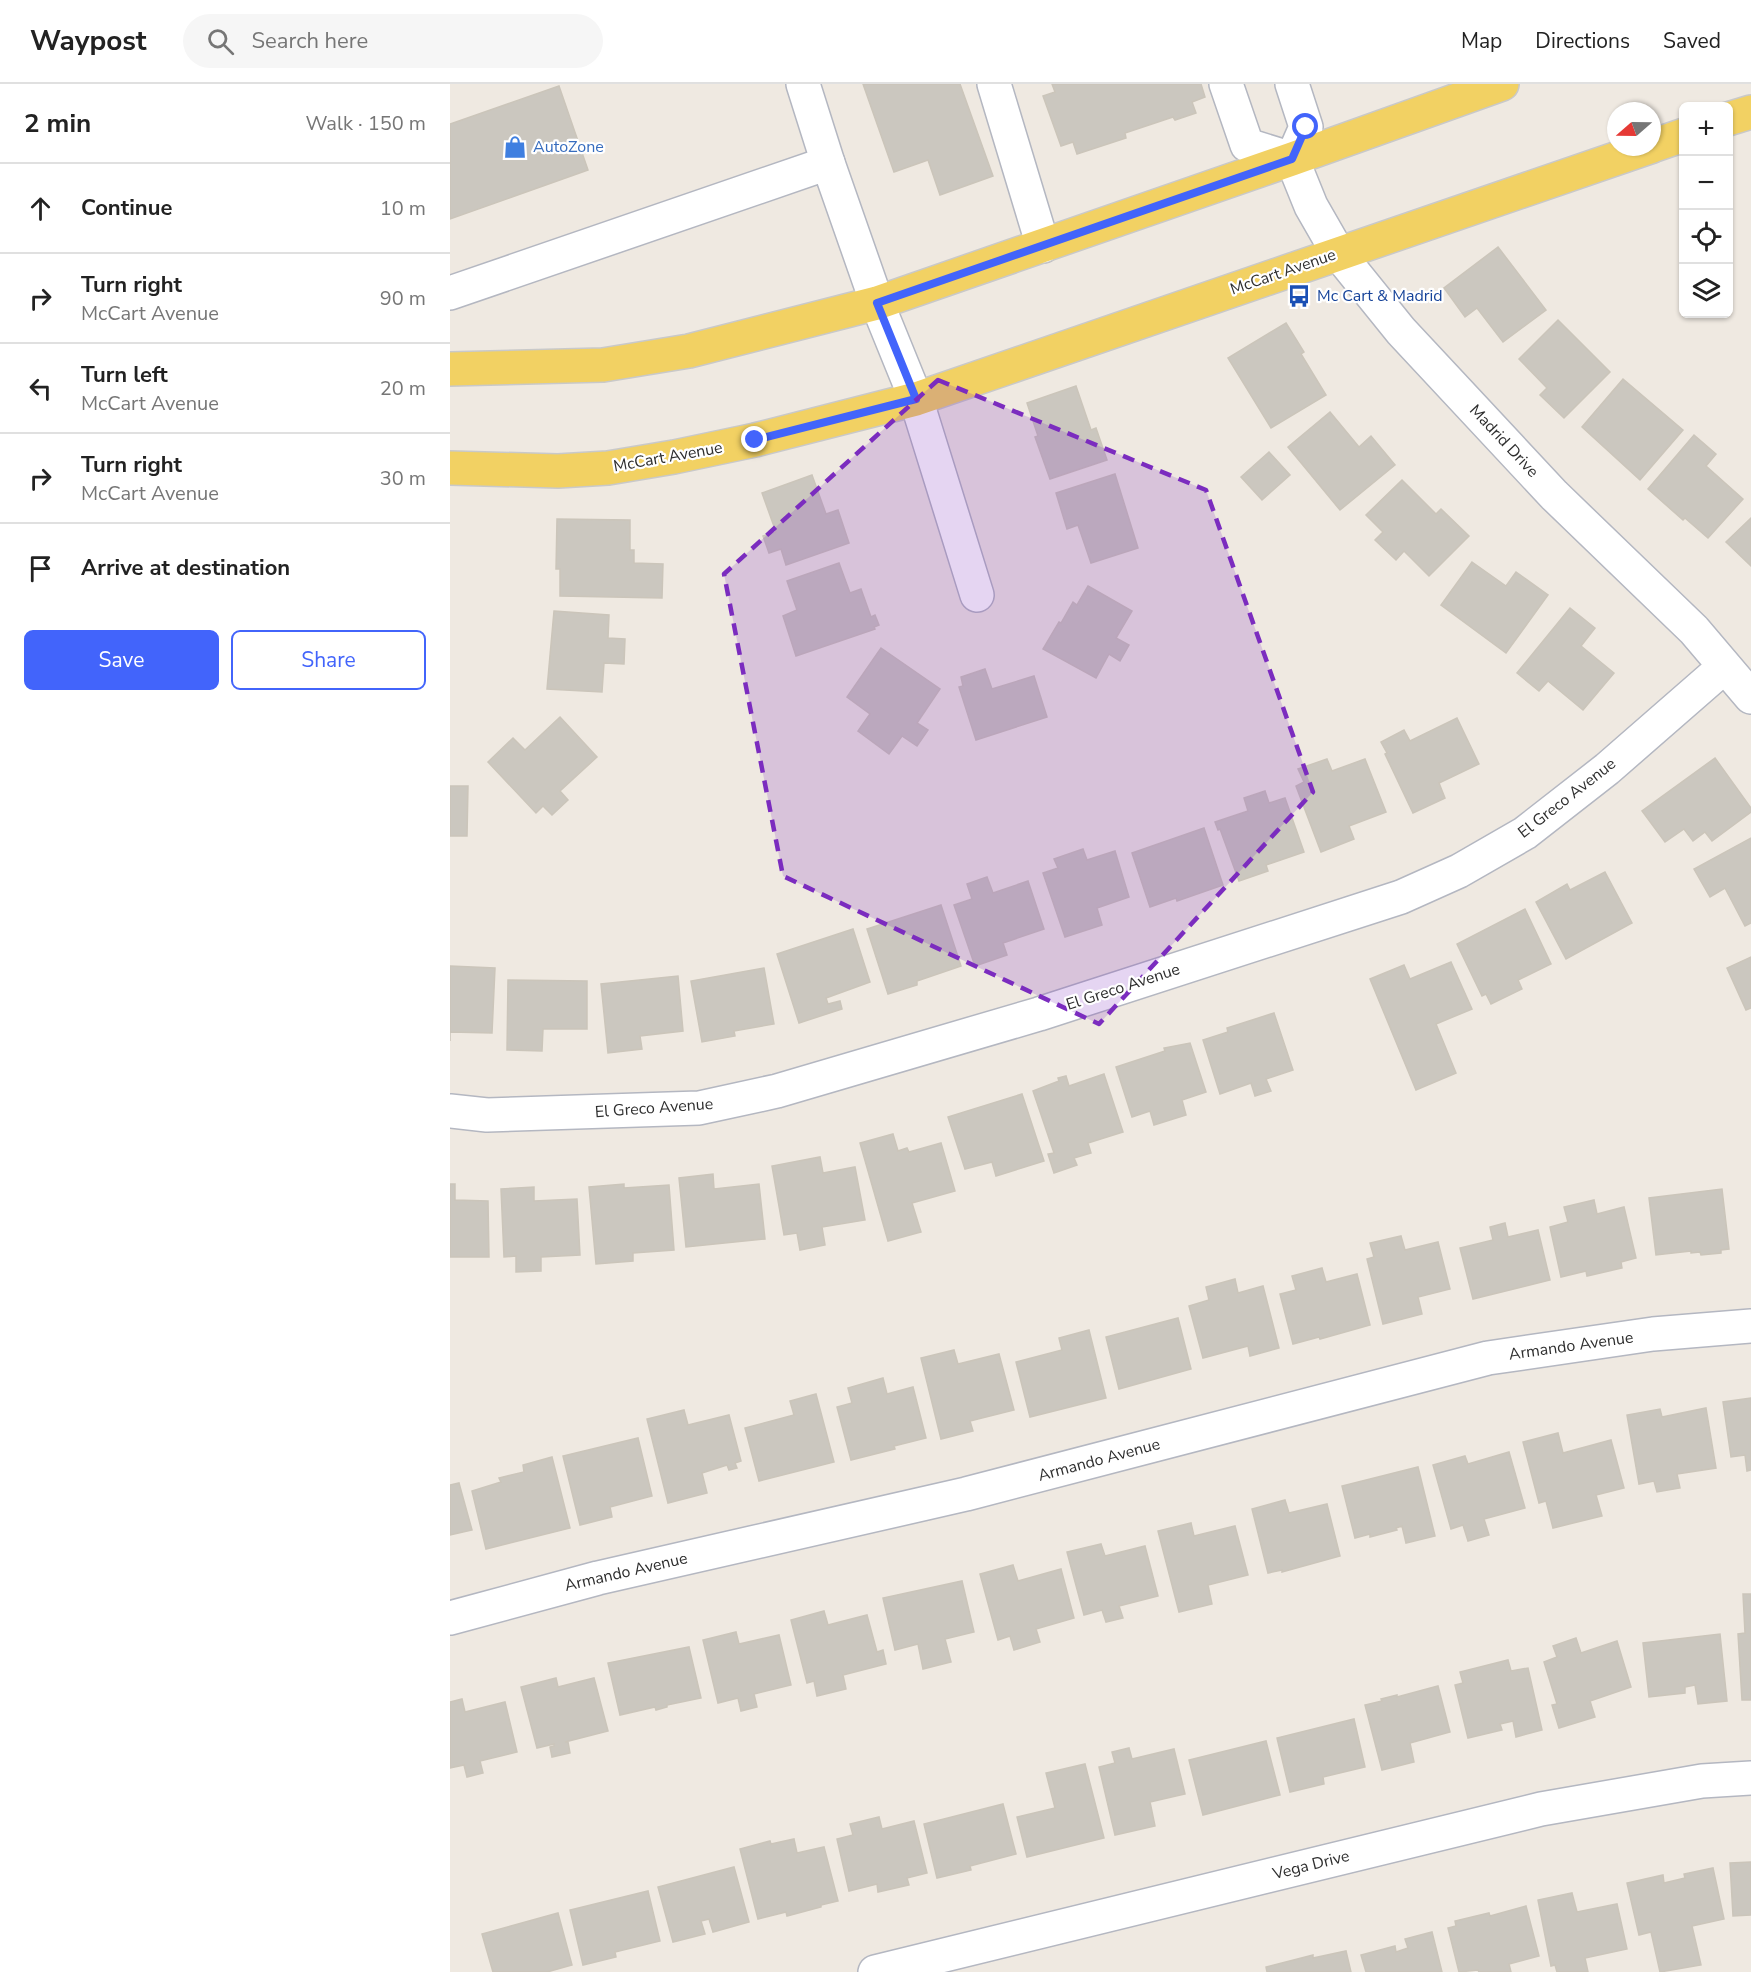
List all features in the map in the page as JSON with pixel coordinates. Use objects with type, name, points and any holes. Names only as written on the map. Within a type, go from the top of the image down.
[{"type":"main road","points":[[450,369],[603,365],[688,351],[877,303],[1502,84]]},
{"type":"main road","points":[[1733,118],[1751,112]]},
{"type":"main road","name":"McCart Avenue","points":[[1661,143],[1679,136]]},
{"type":"main road","name":"McCart Avenue","points":[[450,468],[558,471],[608,468],[755,440],[916,399],[1624,156]]},
{"type":"street","points":[[803,84],[877,303],[916,399],[977,595]]},
{"type":"street","points":[[994,84],[1043,246]]},
{"type":"street","points":[[1226,84],[1247,145],[1292,159],[1306,127],[1292,84]]},
{"type":"street","name":"Madrid Drive","points":[[1292,159],[1311,206],[1338,253],[1401,331],[1554,495],[1694,630],[1751,697]]},
{"type":"street","points":[[450,293],[828,163]]},
{"type":"street","name":"El Greco Avenue","points":[[450,1111],[487,1115],[699,1108],[777,1091],[1039,1014],[1401,897],[1459,871],[1525,833],[1607,769],[1724,667]]},
{"type":"street","name":"Armando Avenue","points":[[450,1618],[598,1578],[966,1494],[1488,1358],[1653,1334],[1751,1326]]},
{"type":"street","name":"Vega Drive","points":[[875,1972],[1541,1809],[1702,1781],[1751,1778]]},
{"type":"highlighted area","points":[[938,380],[1206,490],[1313,792],[1099,1024],[783,876],[724,574]]},
{"type":"building","points":[[863,84],[960,84],[993,176],[940,195],[928,160],[894,172]]},
{"type":"building","points":[[1052,84],[1201,84],[1205,97],[1192,102],[1196,113],[1175,120],[1173,117],[1125,133],[1126,138],[1077,154],[1073,142],[1061,146],[1043,96],[1055,92]]},
{"type":"building","name":"AutoZone","points":[[559,86],[588,170],[450,219],[450,124]]},
{"type":"building","points":[[1498,247],[1546,310],[1503,342],[1477,308],[1465,317],[1444,288]]},
{"type":"building","points":[[1558,320],[1610,372],[1564,418],[1540,395],[1547,388],[1519,359]]},
{"type":"building","points":[[1286,323],[1304,352],[1301,354],[1326,395],[1271,428],[1228,358]]},
{"type":"building","points":[[1623,379],[1683,430],[1640,480],[1582,427]]},
{"type":"building","points":[[1076,386],[1091,430],[1096,428],[1107,460],[1050,479],[1035,437],[1038,436],[1027,403]]},
{"type":"building","points":[[1330,412],[1359,447],[1371,436],[1395,465],[1340,510],[1288,447]]},
{"type":"building","points":[[1694,435],[1716,454],[1706,466],[1743,499],[1708,538],[1685,518],[1683,520],[1648,489]]},
{"type":"building","points":[[1269,452],[1290,475],[1262,500],[1241,477]]},
{"type":"building","points":[[1115,474],[1138,548],[1091,563],[1078,525],[1067,529],[1056,493]]},
{"type":"building","points":[[812,475],[826,514],[838,510],[849,543],[786,565],[781,549],[769,553],[763,536],[776,532],[762,493]]},
{"type":"building","points":[[1402,480],[1436,514],[1441,509],[1469,536],[1429,576],[1404,551],[1396,560],[1375,540],[1383,532],[1366,515]]},
{"type":"building","points":[[1751,518],[1751,566],[1726,542]]},
{"type":"building","points":[[557,519],[630,520],[630,550],[634,550],[634,563],[663,564],[662,598],[560,596],[560,569],[556,569]]},
{"type":"building","points":[[1472,562],[1506,586],[1516,572],[1548,595],[1506,653],[1441,605]]},
{"type":"building","points":[[839,563],[850,593],[861,589],[871,617],[875,615],[879,625],[874,627],[875,629],[796,656],[783,616],[797,610],[787,581]]},
{"type":"building","points":[[1088,586],[1132,611],[1116,638],[1129,645],[1120,661],[1109,654],[1096,678],[1043,649],[1073,602],[1077,605]]},
{"type":"building","points":[[1570,608],[1595,628],[1581,646],[1614,673],[1583,710],[1548,681],[1539,691],[1517,673]]},
{"type":"building","points":[[554,611],[609,615],[608,638],[625,639],[624,664],[604,663],[602,692],[547,689]]},
{"type":"building","points":[[881,648],[940,689],[917,723],[928,730],[917,746],[902,736],[889,754],[858,731],[870,714],[847,697]]},
{"type":"building","points":[[985,669],[992,689],[1034,676],[1047,717],[976,740],[959,687],[963,686],[961,677]]},
{"type":"building","points":[[560,717],[597,757],[560,791],[568,800],[552,815],[543,806],[536,813],[488,762],[513,738],[525,750]]},
{"type":"building","points":[[1457,718],[1479,764],[1439,783],[1445,798],[1413,813],[1381,742],[1404,730],[1410,741]]},
{"type":"building","points":[[1715,758],[1751,808],[1751,812],[1712,841],[1705,832],[1693,841],[1684,829],[1665,842],[1642,811]]},
{"type":"building","points":[[1327,759],[1332,771],[1365,759],[1386,812],[1349,826],[1354,839],[1321,852],[1296,786],[1304,782],[1298,769]]},
{"type":"building","points":[[450,786],[468,786],[467,836],[450,836]]},
{"type":"building","points":[[1265,791],[1269,803],[1285,798],[1304,852],[1266,865],[1268,871],[1239,881],[1220,829],[1218,830],[1215,822],[1248,811],[1244,798]]},
{"type":"building","points":[[1204,828],[1223,885],[1177,901],[1176,898],[1150,907],[1132,853]]},
{"type":"building","points":[[1751,838],[1751,923],[1745,926],[1725,888],[1710,897],[1694,869]]},
{"type":"building","points":[[1083,849],[1087,860],[1115,851],[1129,897],[1097,908],[1102,925],[1065,937],[1043,873],[1058,868],[1054,859]]},
{"type":"building","points":[[1605,872],[1632,923],[1566,959],[1536,902],[1567,884],[1570,890]]},
{"type":"building","points":[[987,877],[993,893],[1028,881],[1044,929],[1003,943],[1007,955],[975,966],[954,905],[972,899],[967,884]]},
{"type":"building","points":[[941,905],[961,966],[917,981],[917,985],[888,994],[867,929]]},
{"type":"building","points":[[1525,909],[1551,964],[1518,980],[1522,989],[1491,1004],[1486,994],[1482,996],[1457,944]]},
{"type":"building","points":[[853,929],[870,982],[826,998],[828,1004],[840,1001],[842,1009],[799,1023],[777,954]]},
{"type":"building","points":[[1751,957],[1751,1008],[1746,1010],[1727,968]]},
{"type":"building","points":[[1451,962],[1472,1009],[1436,1024],[1456,1073],[1416,1090],[1370,979],[1404,965],[1410,979]]},
{"type":"building","points":[[450,966],[495,968],[492,1033],[450,1032]]},
{"type":"building","points":[[764,968],[774,1024],[734,1031],[735,1036],[702,1042],[691,981]]},
{"type":"building","points":[[678,976],[683,1031],[640,1036],[642,1049],[608,1053],[601,984]]},
{"type":"building","points":[[508,980],[587,981],[587,1029],[543,1029],[542,1051],[507,1050]]},
{"type":"building","points":[[1274,1013],[1293,1070],[1266,1079],[1271,1091],[1255,1096],[1251,1083],[1220,1094],[1203,1040],[1228,1032],[1227,1028]]},
{"type":"building","points":[[1190,1043],[1206,1092],[1182,1100],[1186,1115],[1154,1125],[1150,1111],[1132,1117],[1116,1067],[1165,1051],[1164,1048]]},
{"type":"building","points":[[1104,1074],[1123,1132],[1088,1143],[1091,1153],[1074,1158],[1077,1165],[1054,1173],[1048,1154],[1054,1153],[1033,1091],[1066,1076],[1069,1086]]},
{"type":"building","points":[[1022,1094],[1044,1161],[996,1176],[992,1162],[965,1169],[948,1117]]},
{"type":"building","points":[[893,1134],[898,1151],[907,1148],[909,1152],[941,1143],[955,1191],[912,1203],[921,1232],[888,1241],[860,1143]]},
{"type":"building","points":[[820,1157],[823,1173],[855,1167],[865,1220],[822,1227],[825,1245],[800,1250],[797,1233],[784,1235],[772,1166]]},
{"type":"building","points":[[713,1174],[714,1189],[759,1184],[765,1239],[686,1247],[679,1178]]},
{"type":"building","points":[[450,1184],[455,1184],[455,1200],[488,1201],[489,1257],[450,1257]]},
{"type":"building","points":[[624,1184],[624,1188],[669,1185],[674,1250],[633,1253],[633,1261],[596,1264],[589,1187]]},
{"type":"building","points":[[534,1187],[534,1201],[577,1199],[580,1255],[541,1257],[541,1271],[516,1272],[516,1256],[504,1257],[501,1189]]},
{"type":"building","points":[[1722,1189],[1729,1249],[1721,1250],[1721,1253],[1701,1255],[1700,1252],[1691,1253],[1691,1251],[1656,1255],[1649,1198]]},
{"type":"building","points":[[1594,1200],[1597,1214],[1624,1207],[1636,1258],[1621,1262],[1622,1268],[1587,1276],[1586,1271],[1561,1277],[1550,1227],[1568,1222],[1564,1207]]},
{"type":"building","points":[[1505,1223],[1508,1237],[1538,1230],[1550,1280],[1473,1299],[1460,1248],[1493,1240],[1490,1227]]},
{"type":"building","points":[[1401,1236],[1405,1250],[1438,1242],[1450,1289],[1418,1297],[1422,1314],[1383,1324],[1367,1259],[1374,1257],[1370,1243]]},
{"type":"building","points":[[1322,1268],[1326,1282],[1357,1274],[1370,1325],[1293,1344],[1280,1294],[1296,1290],[1292,1276]]},
{"type":"building","points":[[1235,1279],[1238,1293],[1263,1286],[1279,1348],[1250,1356],[1248,1346],[1203,1358],[1189,1306],[1209,1300],[1206,1287]]},
{"type":"building","points":[[1178,1318],[1191,1369],[1119,1389],[1106,1337]]},
{"type":"building","points":[[1089,1330],[1106,1398],[1030,1417],[1016,1362],[1062,1350],[1059,1338]]},
{"type":"building","points":[[954,1350],[958,1364],[999,1354],[1014,1410],[970,1421],[973,1431],[941,1439],[921,1358]]},
{"type":"building","points":[[883,1378],[887,1394],[913,1387],[926,1438],[894,1446],[895,1449],[851,1460],[837,1407],[852,1403],[848,1388]]},
{"type":"building","points":[[816,1394],[834,1462],[759,1481],[745,1428],[794,1415],[790,1401]]},
{"type":"building","points":[[1751,1398],[1751,1470],[1747,1471],[1745,1455],[1731,1457],[1723,1402]]},
{"type":"building","points":[[1706,1408],[1716,1468],[1677,1474],[1680,1488],[1657,1492],[1654,1481],[1639,1484],[1627,1415],[1660,1409],[1662,1417]]},
{"type":"building","points":[[684,1410],[688,1425],[729,1415],[741,1461],[735,1463],[737,1468],[729,1470],[727,1465],[702,1473],[707,1493],[668,1503],[647,1419]]},
{"type":"building","points":[[1558,1433],[1563,1453],[1611,1440],[1624,1488],[1596,1495],[1602,1516],[1553,1528],[1546,1501],[1539,1503],[1523,1442]]},
{"type":"building","points":[[638,1438],[652,1496],[610,1507],[612,1517],[580,1525],[563,1456]]},
{"type":"building","points":[[1509,1452],[1525,1508],[1484,1519],[1489,1535],[1468,1541],[1463,1525],[1451,1529],[1433,1465],[1465,1456],[1468,1464]]},
{"type":"building","points":[[552,1457],[570,1528],[486,1549],[472,1491],[501,1482],[499,1478],[524,1472],[523,1465]]},
{"type":"building","points":[[1418,1467],[1435,1536],[1406,1543],[1402,1526],[1396,1528],[1397,1530],[1370,1537],[1370,1534],[1355,1538],[1342,1486]]},
{"type":"building","points":[[459,1483],[472,1530],[450,1535],[450,1485]]},
{"type":"building","points":[[1285,1500],[1289,1513],[1327,1504],[1340,1556],[1282,1572],[1282,1570],[1268,1573],[1252,1509]]},
{"type":"building","points":[[1191,1523],[1194,1536],[1235,1526],[1248,1575],[1208,1585],[1212,1604],[1179,1612],[1158,1531]]},
{"type":"building","points":[[1101,1544],[1105,1556],[1145,1546],[1158,1596],[1119,1606],[1123,1618],[1106,1622],[1102,1610],[1084,1615],[1067,1552]]},
{"type":"building","points":[[1013,1565],[1018,1581],[1061,1569],[1074,1618],[1036,1629],[1040,1642],[1014,1650],[1010,1636],[998,1640],[980,1574]]},
{"type":"building","points":[[962,1581],[974,1632],[945,1639],[951,1662],[923,1669],[918,1644],[895,1650],[883,1598]]},
{"type":"building","points":[[1743,1594],[1751,1594],[1751,1700],[1742,1700],[1738,1634],[1745,1633]]},
{"type":"building","points":[[824,1611],[828,1625],[867,1615],[877,1652],[883,1650],[886,1664],[843,1675],[846,1689],[817,1696],[814,1681],[807,1683],[791,1620]]},
{"type":"building","points":[[736,1632],[739,1644],[779,1635],[791,1685],[754,1694],[757,1707],[741,1711],[738,1698],[718,1703],[703,1640]]},
{"type":"building","points":[[1720,1634],[1727,1701],[1698,1704],[1695,1685],[1685,1687],[1685,1693],[1649,1697],[1643,1643]]},
{"type":"building","points":[[1576,1638],[1581,1653],[1617,1641],[1631,1687],[1590,1701],[1595,1717],[1559,1728],[1552,1705],[1557,1704],[1544,1662],[1557,1657],[1553,1646]]},
{"type":"building","points":[[689,1647],[701,1698],[667,1705],[667,1707],[656,1710],[655,1707],[620,1715],[608,1663]]},
{"type":"building","points":[[1508,1660],[1511,1671],[1528,1668],[1542,1730],[1516,1737],[1513,1721],[1500,1724],[1502,1730],[1468,1738],[1455,1685],[1463,1683],[1460,1672]]},
{"type":"building","points":[[556,1678],[558,1687],[594,1678],[608,1731],[565,1742],[568,1742],[570,1753],[552,1757],[550,1747],[554,1744],[537,1748],[521,1687]]},
{"type":"building","points":[[1438,1686],[1450,1732],[1410,1743],[1414,1762],[1382,1770],[1365,1705]]},
{"type":"building","points":[[462,1699],[465,1712],[505,1702],[517,1752],[480,1761],[483,1773],[467,1777],[464,1765],[450,1768],[450,1702]]},
{"type":"building","points":[[1354,1719],[1365,1767],[1323,1777],[1324,1784],[1290,1792],[1277,1738]]},
{"type":"building","points":[[1266,1741],[1280,1795],[1203,1815],[1189,1760]]},
{"type":"building","points":[[1129,1748],[1132,1759],[1174,1749],[1185,1794],[1150,1802],[1155,1826],[1115,1835],[1099,1767],[1115,1763],[1112,1752]]},
{"type":"building","points":[[1085,1764],[1104,1838],[1027,1857],[1017,1817],[1055,1808],[1046,1773]]},
{"type":"building","points":[[1003,1804],[1016,1854],[970,1866],[971,1870],[937,1878],[924,1824]]},
{"type":"building","points":[[879,1817],[882,1829],[914,1821],[927,1873],[907,1878],[909,1885],[878,1892],[877,1884],[849,1891],[837,1839],[853,1835],[850,1824]]},
{"type":"building","points":[[794,1839],[797,1853],[824,1847],[838,1901],[787,1916],[786,1912],[758,1919],[740,1849],[770,1841],[771,1844]]},
{"type":"building","points":[[1751,1862],[1751,1915],[1733,1916],[1730,1863]]},
{"type":"building","points":[[734,1867],[749,1922],[713,1932],[709,1919],[701,1921],[705,1934],[673,1942],[658,1887]]},
{"type":"building","points":[[1713,1868],[1724,1919],[1692,1926],[1701,1965],[1660,1972],[1651,1932],[1639,1935],[1627,1883],[1663,1875],[1664,1883],[1685,1878],[1684,1874]]},
{"type":"building","points":[[648,1891],[660,1941],[615,1952],[616,1957],[583,1965],[570,1910]]},
{"type":"building","points":[[1572,1893],[1577,1912],[1617,1904],[1627,1949],[1585,1958],[1588,1972],[1557,1972],[1555,1965],[1551,1966],[1538,1900]]},
{"type":"building","points":[[1526,1906],[1539,1956],[1509,1964],[1511,1972],[1479,1972],[1478,1970],[1459,1972],[1448,1928],[1456,1926],[1455,1921],[1489,1913],[1490,1916]]},
{"type":"building","points":[[558,1913],[572,1965],[547,1972],[493,1972],[482,1934]]},
{"type":"building","points":[[1432,1932],[1442,1972],[1366,1972],[1361,1955],[1395,1946],[1396,1952],[1408,1948],[1405,1939]]},
{"type":"building","points":[[1346,1951],[1351,1972],[1267,1972],[1266,1967],[1313,1955],[1313,1958]]},
{"type":"place","name":"AutoZone","points":[[515,147]]},
{"type":"place","name":"Mc Cart & Madrid","points":[[1299,296]]},
{"type":"route","points":[[755,440],[916,399],[877,303],[1292,159],[1306,127]]}]
